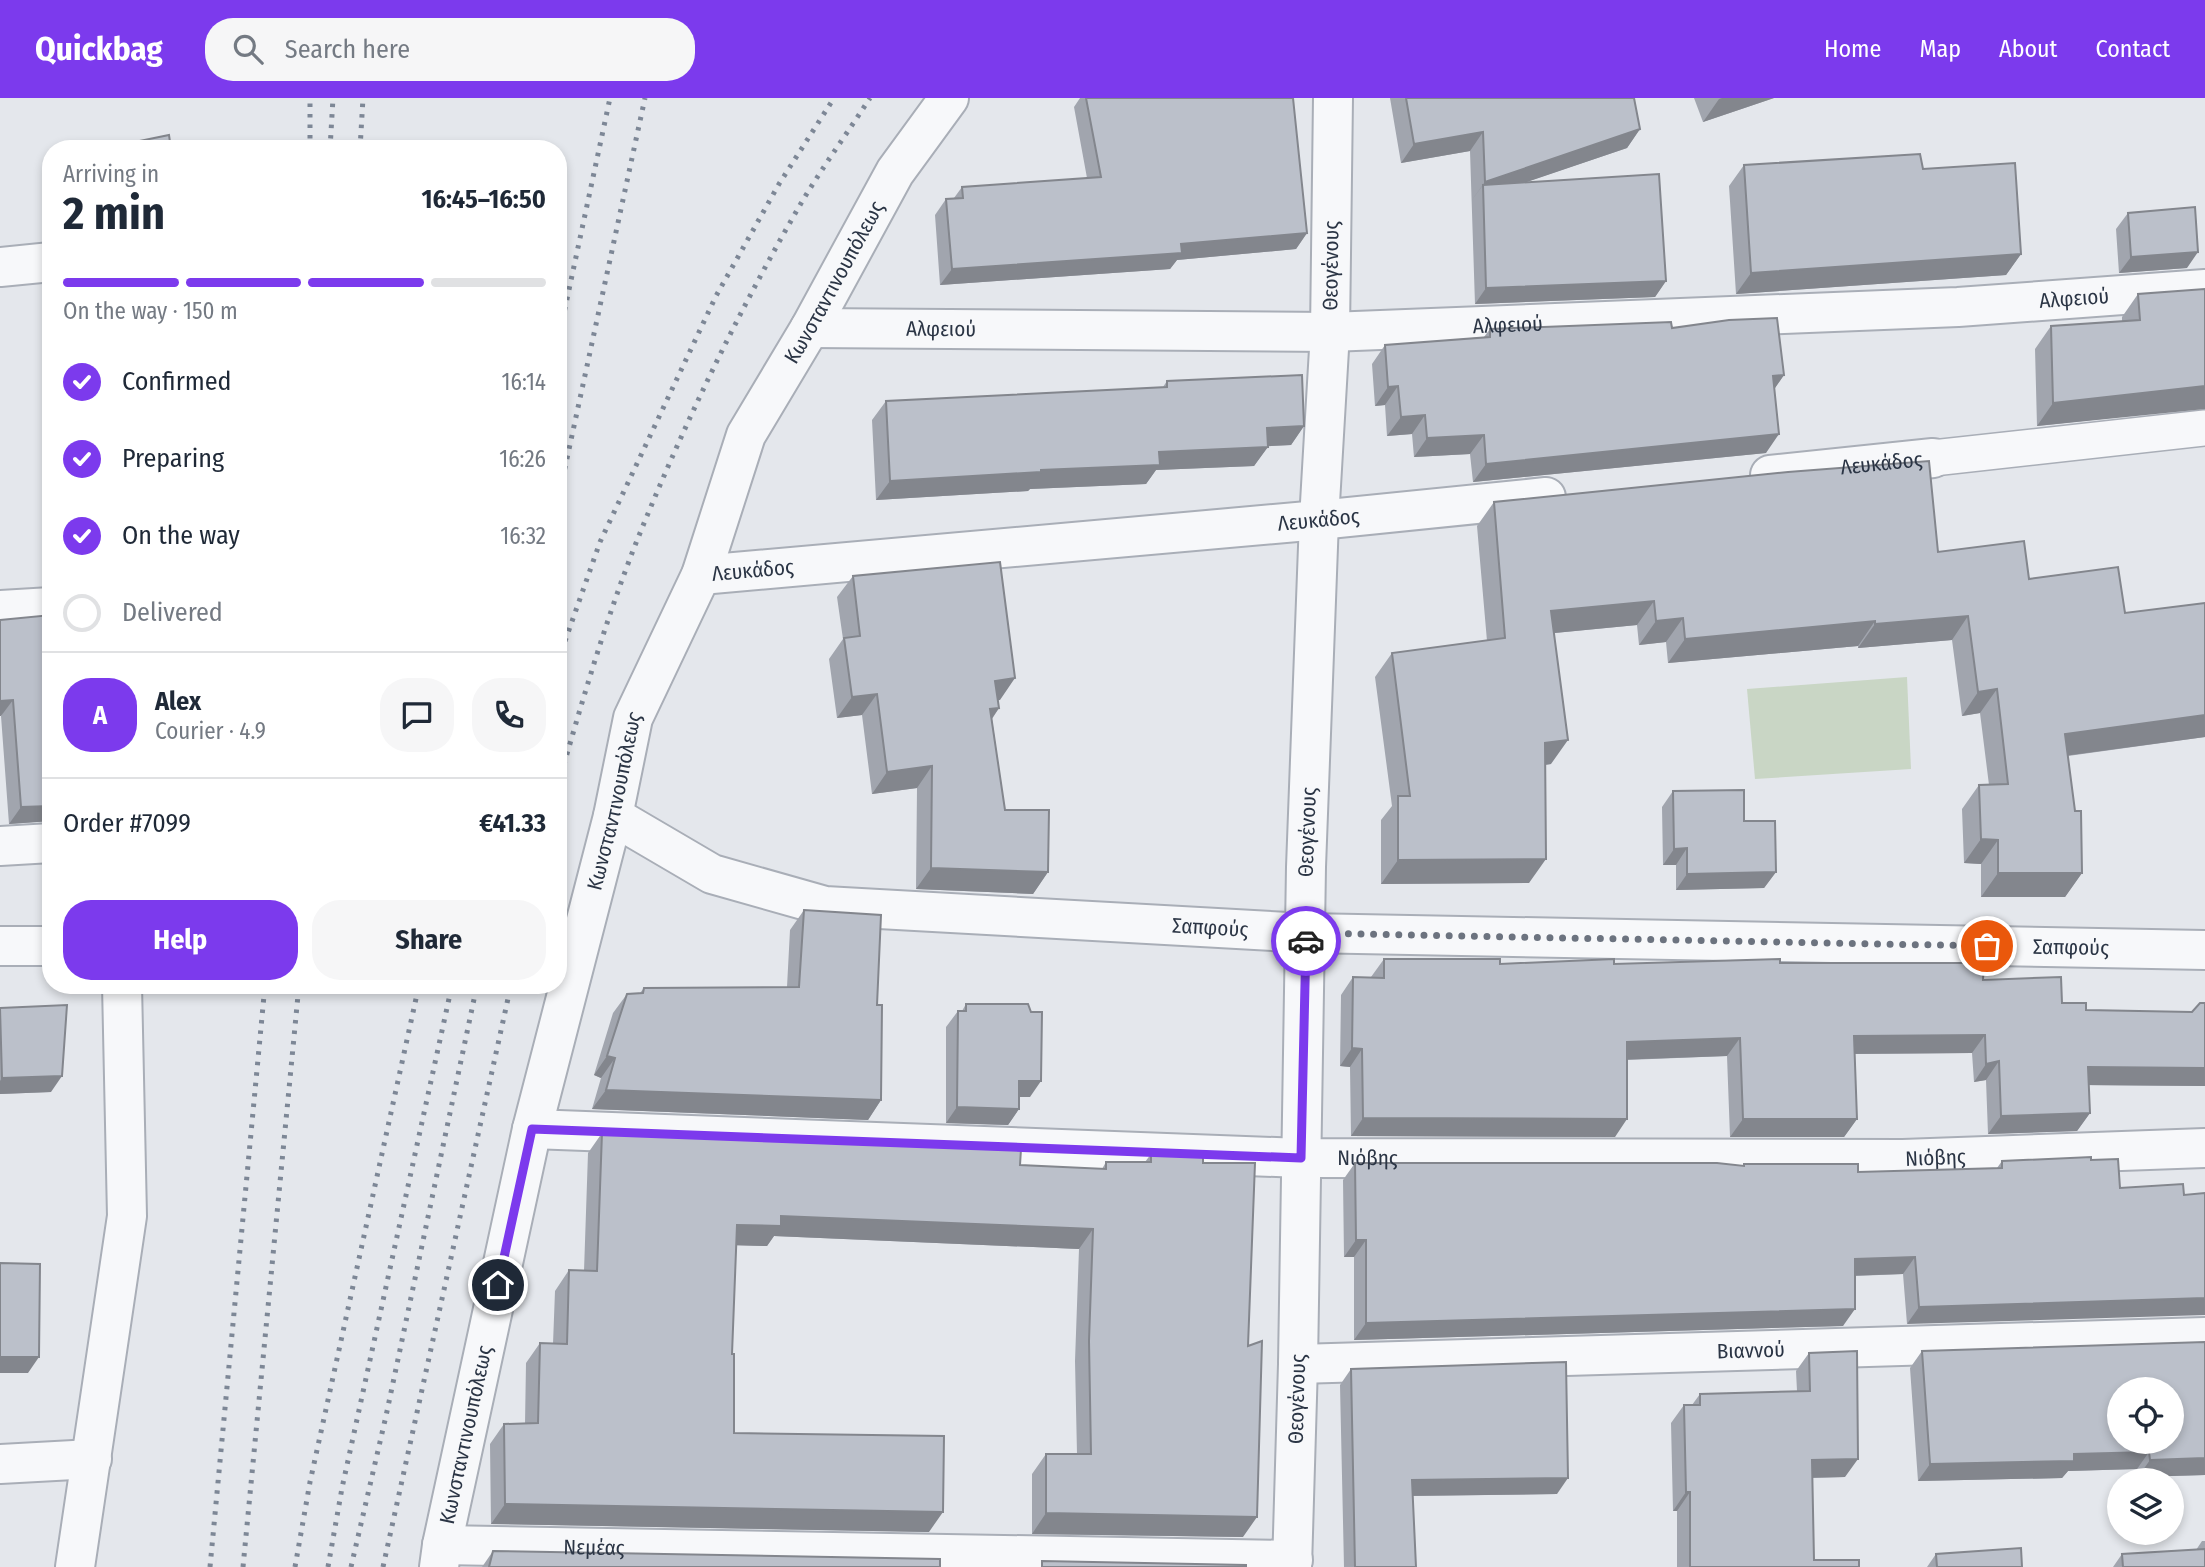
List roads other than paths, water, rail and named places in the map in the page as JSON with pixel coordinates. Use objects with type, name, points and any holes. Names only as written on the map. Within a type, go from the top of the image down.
[{"type":"street","name":"Κωνσταντινουπόλεως","points":[[567,992],[612,816],[633,719],[701,575],[746,435],[810,328],[895,172],[949,98]]},
{"type":"street","name":"Θεογένους","points":[[1293,1564],[1306,867],[1319,520],[1330,332],[1333,98]]},
{"type":"street","points":[[0,267],[42,263]]},
{"type":"street","name":"Αλφειού","points":[[810,328],[1330,332],[1958,307],[2205,289]]},
{"type":"street","points":[[1933,458],[2205,428]]},
{"type":"street","name":"Λευκάδος","points":[[1742,478],[1933,458]]},
{"type":"street","name":"Λευκάδος","points":[[701,575],[1578,494]]},
{"type":"street","points":[[0,610],[42,608]]},
{"type":"street","name":"Σαπφούς","points":[[612,816],[712,874],[825,906],[1306,933],[2205,950]]},
{"type":"street","points":[[0,846],[42,844]]},
{"type":"street","points":[[0,946],[42,946]]},
{"type":"street","points":[[75,1567],[127,1216],[122,994]]},
{"type":"street","name":"Κωνσταντινουπόλεως","points":[[440,1556],[532,1129],[567,994]]},
{"type":"street","name":"Νιόβης","points":[[532,1129],[1301,1158],[1903,1159],[2205,1148]]},
{"type":"street","name":"Βιαννού","points":[[1298,1364],[2205,1337]]},
{"type":"street","points":[[0,1464],[92,1459]]},
{"type":"street","name":"Νεμέας","points":[[440,1556],[1293,1564]]},
{"type":"railway","points":[[310,98],[310,140]]},
{"type":"railway","points":[[331,140],[333,98]]},
{"type":"railway","points":[[361,140],[363,98]]},
{"type":"railway","points":[[567,299],[610,98]]},
{"type":"railway","points":[[567,458],[645,98]]},
{"type":"railway","points":[[567,636],[600,542],[716,296],[779,184],[834,98]]},
{"type":"railway","points":[[567,754],[615,599],[674,452],[714,366],[780,240],[811,187],[870,98]]},
{"type":"railway","points":[[210,1567],[264,994]]},
{"type":"railway","points":[[243,1567],[298,994]]},
{"type":"railway","points":[[295,1567],[310,1482],[417,994]]},
{"type":"railway","points":[[328,1567],[342,1488],[450,994]]},
{"type":"railway","points":[[351,1567],[386,1416],[475,994]]},
{"type":"railway","points":[[383,1567],[509,994]]}]
